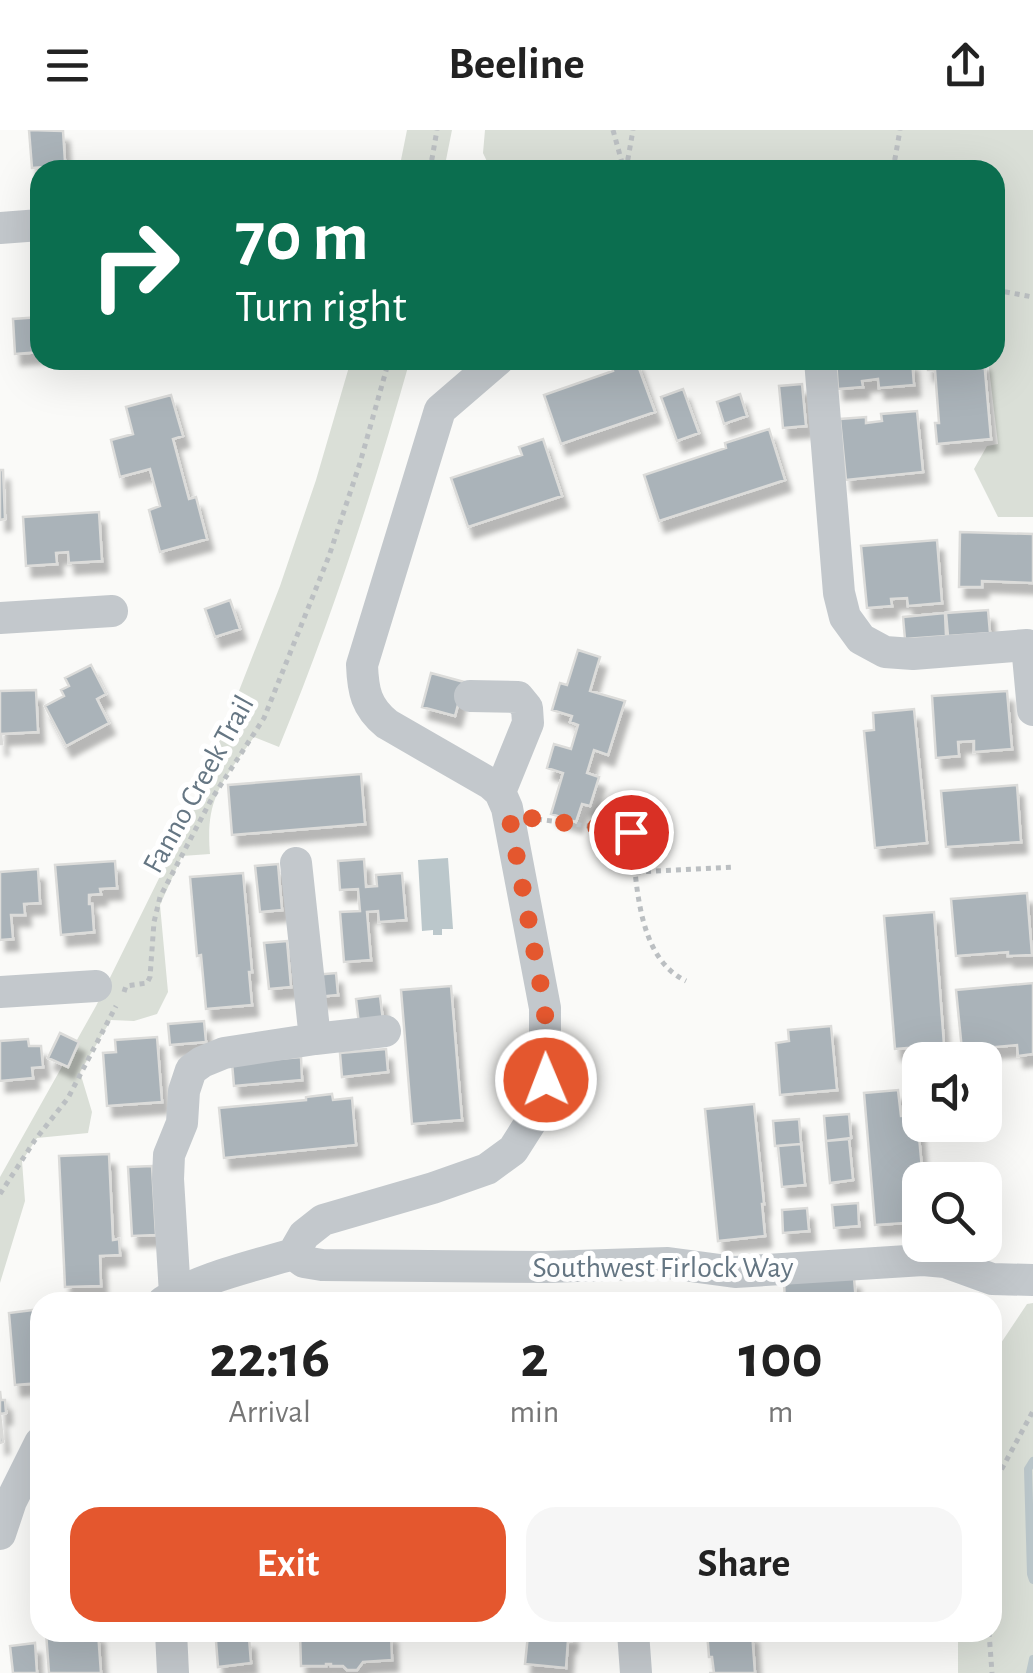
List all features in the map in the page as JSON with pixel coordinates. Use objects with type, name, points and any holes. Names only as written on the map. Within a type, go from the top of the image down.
[{"type":"street","points":[[0,228],[30,226]]},
{"type":"street","points":[[486,370],[440,410],[362,665],[362,685],[367,702],[387,724],[505,803]]},
{"type":"street","points":[[821,370],[838,593],[846,617],[861,638],[885,652],[914,654],[1027,645],[1033,710]]},
{"type":"street","points":[[0,618],[112,611]]},
{"type":"street","points":[[184,1292],[294,1254],[304,1234],[323,1220],[487,1169],[513,1150],[534,1117],[546,1080],[545,1008],[505,803],[528,723],[527,708],[518,697],[470,696]]},
{"type":"street","points":[[296,864],[315,1039]]},
{"type":"street","points":[[0,992],[96,986]]},
{"type":"street","points":[[170,1292],[170,1155],[182,1124],[184,1090],[191,1070],[224,1053],[384,1031]]},
{"type":"street","name":"Southwest Firlock Way","points":[[294,1254],[304,1262],[322,1265],[668,1262],[736,1272],[923,1260],[945,1262],[992,1279],[1033,1280]]},
{"type":"street","points":[[0,1534],[30,1463]]},
{"type":"street","points":[[171,1642],[173,1673]]},
{"type":"street","points":[[634,1642],[636,1673]]},
{"type":"path","points":[[432,160],[438,130]]},
{"type":"path","points":[[613,130],[622,160]]},
{"type":"path","points":[[627,160],[633,130]]},
{"type":"path","points":[[896,160],[900,130]]},
{"type":"path","points":[[1005,292],[1033,297]]},
{"type":"path","name":"Fanno Creek Trail","points":[[0,1194],[34,1140],[68,1098],[126,986],[147,983],[150,977],[160,897],[210,800],[264,718],[329,556],[386,370]]},
{"type":"path","points":[[505,803],[631,832],[645,930],[658,959],[686,981]]},
{"type":"path","points":[[636,872],[734,867]]},
{"type":"path","points":[[1002,1469],[1033,1411]]},
{"type":"path","points":[[990,1642],[992,1673]]},
{"type":"shaded area","points":[[407,130],[452,130],[446,160],[401,160]]},
{"type":"shaded area","points":[[485,130],[1033,130],[1033,517],[998,517],[974,469],[987,446],[998,444],[989,370],[1005,370],[1005,160],[486,160]]},
{"type":"shaded area","points":[[348,370],[407,370],[350,555],[279,747],[254,737],[218,791],[210,818],[210,854],[182,856],[160,905],[168,992],[157,1014],[134,1021],[111,1020],[80,1072],[92,1112],[88,1133],[37,1138],[22,1161],[25,1201],[0,1283],[0,1177],[96,1006],[170,856],[280,586]]},
{"type":"shaded area","points":[[448,858],[453,929],[442,929],[442,935],[433,935],[433,930],[422,931],[418,860]]},
{"type":"shaded area","points":[[1033,1303],[1033,1673],[958,1673],[958,1642],[1002,1642],[1002,1342],[1027,1304]]},
{"type":"building","points":[[29,130],[63,131],[65,160],[31,160]]},
{"type":"building","points":[[30,318],[30,353],[15,354],[13,319]]},
{"type":"building","points":[[640,370],[655,412],[561,444],[544,395],[613,371]]},
{"type":"building","points":[[837,370],[913,370],[914,385],[879,388],[878,379],[862,381],[863,387],[838,389]]},
{"type":"building","points":[[935,370],[985,370],[991,439],[937,444],[935,423],[939,423]]},
{"type":"building","points":[[802,384],[806,426],[783,428],[779,386]]},
{"type":"building","points":[[683,389],[699,433],[677,441],[661,397]]},
{"type":"building","points":[[740,394],[747,416],[724,424],[717,402]]},
{"type":"building","points":[[171,395],[183,436],[173,439],[189,499],[196,497],[207,539],[160,552],[149,510],[160,506],[150,469],[120,477],[111,440],[133,434],[126,407]]},
{"type":"building","points":[[917,411],[923,472],[846,480],[840,419],[866,417],[866,423],[882,421],[881,414]]},
{"type":"building","points":[[769,429],[785,480],[659,521],[644,475]]},
{"type":"building","points":[[543,439],[562,496],[468,527],[451,478],[522,455],[519,447]]},
{"type":"building","points":[[0,470],[5,519],[0,520]]},
{"type":"building","points":[[99,512],[102,561],[69,563],[68,552],[56,553],[57,564],[26,566],[23,517]]},
{"type":"building","points":[[960,532],[1033,534],[1033,583],[982,581],[982,587],[959,587]]},
{"type":"building","points":[[937,540],[942,603],[908,606],[907,598],[891,599],[892,606],[867,608],[861,546]]},
{"type":"building","points":[[230,600],[240,629],[215,637],[205,609]]},
{"type":"building","points":[[988,610],[990,633],[948,636],[946,613]]},
{"type":"building","points":[[945,613],[946,636],[905,639],[903,617]]},
{"type":"building","points":[[578,650],[600,657],[590,691],[625,701],[608,755],[594,750],[587,773],[599,777],[590,806],[582,804],[576,822],[551,814],[563,773],[547,768],[554,744],[571,749],[578,725],[570,722],[572,716],[552,710],[560,683],[567,685]]},
{"type":"building","points":[[91,665],[106,694],[97,699],[109,723],[66,746],[45,706],[64,696],[61,690],[69,686],[65,678]]},
{"type":"building","points":[[431,673],[464,682],[455,716],[422,707]]},
{"type":"building","points":[[36,690],[38,732],[1,734],[0,744],[0,691]]},
{"type":"building","points":[[1007,691],[1012,749],[974,752],[974,741],[958,742],[959,756],[936,758],[932,696]]},
{"type":"building","points":[[914,709],[927,843],[875,848],[864,731],[874,730],[873,713]]},
{"type":"building","points":[[361,774],[365,824],[232,835],[228,785]]},
{"type":"building","points":[[1017,785],[1021,842],[946,847],[941,791]]},
{"type":"building","points":[[364,859],[366,887],[377,886],[376,875],[402,873],[406,920],[379,922],[378,911],[367,912],[371,960],[344,962],[340,912],[360,911],[358,889],[340,890],[338,861]]},
{"type":"building","points":[[115,861],[117,888],[100,889],[101,894],[89,895],[94,932],[61,935],[55,865]]},
{"type":"building","points":[[278,864],[282,910],[260,912],[255,866]]},
{"type":"building","points":[[38,869],[40,903],[24,904],[25,915],[11,915],[13,939],[0,940],[0,872]]},
{"type":"building","points":[[243,873],[252,1005],[206,1009],[190,877]]},
{"type":"building","points":[[1027,893],[1032,955],[1008,956],[1008,952],[956,956],[951,899]]},
{"type":"building","points":[[934,912],[944,1042],[902,1042],[902,1048],[895,1049],[884,916]]},
{"type":"building","points":[[287,941],[291,987],[269,989],[264,943]]},
{"type":"building","points":[[336,973],[338,995],[316,997],[314,975]]},
{"type":"building","points":[[1033,983],[1033,1054],[1018,1056],[1017,1045],[1002,1046],[1002,1042],[961,1042],[956,990]]},
{"type":"building","points":[[451,986],[462,1120],[412,1124],[401,990]]},
{"type":"building","points":[[380,996],[383,1021],[359,1024],[356,999]]},
{"type":"building","points":[[204,1021],[206,1042],[170,1045],[168,1024]]},
{"type":"building","points":[[831,1026],[837,1090],[780,1095],[776,1043],[789,1041],[788,1030]]},
{"type":"building","points":[[60,1033],[79,1042],[68,1067],[48,1058]]},
{"type":"building","points":[[157,1037],[162,1102],[107,1106],[103,1053],[116,1052],[115,1040]]},
{"type":"building","points":[[28,1039],[29,1046],[41,1046],[43,1067],[32,1068],[33,1078],[0,1081],[0,1041]]},
{"type":"building","points":[[386,1049],[388,1072],[342,1077],[340,1053]]},
{"type":"building","points":[[301,1057],[302,1080],[234,1086],[232,1063]]},
{"type":"building","points":[[898,1090],[902,1142],[919,1142],[921,1162],[902,1162],[902,1223],[875,1225],[864,1093]]},
{"type":"building","points":[[332,1094],[333,1100],[352,1098],[356,1145],[224,1158],[219,1108]]},
{"type":"building","points":[[754,1104],[765,1236],[718,1241],[705,1109]]},
{"type":"building","points":[[849,1114],[851,1138],[826,1141],[824,1116]]},
{"type":"building","points":[[799,1119],[801,1144],[775,1146],[773,1121]]},
{"type":"building","points":[[849,1139],[853,1180],[830,1183],[826,1141]]},
{"type":"building","points":[[801,1144],[805,1185],[782,1187],[778,1146]]},
{"type":"building","points":[[109,1154],[113,1240],[119,1239],[120,1255],[100,1256],[101,1286],[65,1287],[59,1156]]},
{"type":"building","points":[[152,1166],[156,1235],[132,1236],[128,1167]]},
{"type":"building","points":[[858,1203],[859,1226],[834,1228],[832,1205]]},
{"type":"building","points":[[807,1208],[809,1231],[783,1233],[782,1210]]},
{"type":"building","points":[[854,1278],[855,1292],[784,1292],[784,1282]]},
{"type":"building","points":[[30,1310],[30,1384],[15,1385],[9,1313]]},
{"type":"building","points":[[0,1391],[6,1413],[0,1414]]},
{"type":"building","points":[[47,1642],[99,1642],[101,1673],[49,1673]]},
{"type":"building","points":[[216,1642],[249,1642],[251,1663],[218,1667]]},
{"type":"building","points":[[300,1642],[391,1642],[392,1660],[363,1662],[357,1670],[331,1664],[301,1666]]},
{"type":"building","points":[[527,1642],[568,1642],[566,1668],[525,1664]]},
{"type":"building","points":[[708,1642],[753,1642],[755,1673],[714,1673]]},
{"type":"building","points":[[35,1643],[37,1673],[13,1673],[10,1646]]},
{"type":"waterway","points":[[1033,1461],[1028,1469],[1033,1580]]},
{"type":"waterway","points":[[1030,1673],[1033,1659]]},
{"type":"route","points":[[546,1080],[545,1008],[509,815],[631,832]]}]
